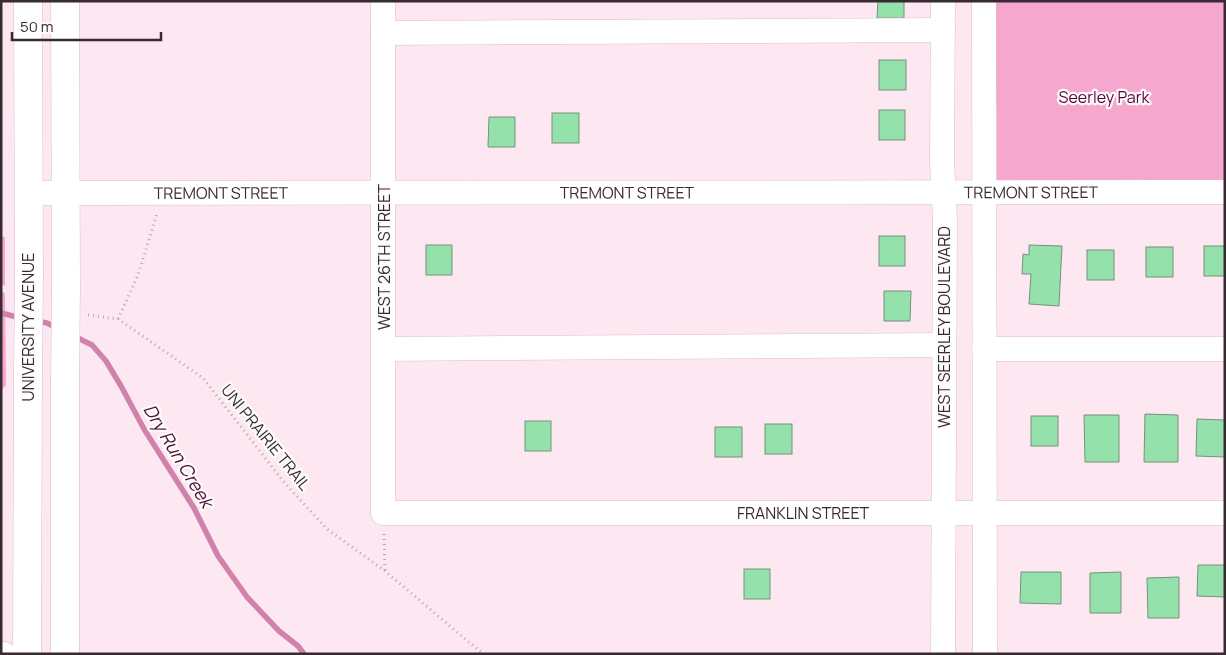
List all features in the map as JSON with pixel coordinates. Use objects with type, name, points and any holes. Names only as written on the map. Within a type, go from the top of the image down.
[{"type":"main road","name":"UNIVERSITY AVENUE","points":[[27,654],[28,1]]},
{"type":"main road","points":[[64,654],[65,1]]},
{"type":"street","name":"WEST 26TH STREET","points":[[383,1],[383,513]]},
{"type":"street","name":"WEST SEERLEY BOULEVARD","points":[[943,1],[943,654]]},
{"type":"street","points":[[984,1],[984,654]]},
{"type":"street","points":[[383,32],[943,30]]},
{"type":"street","name":"TREMONT STREET","points":[[29,193],[1225,192]]},
{"type":"street","points":[[384,348],[944,345]]},
{"type":"street","points":[[984,348],[1225,349]]},
{"type":"street","name":"FRANKLIN STREET","points":[[383,513],[1225,513]]},
{"type":"path","points":[[118,319],[138,275],[163,194]]},
{"type":"path","name":"UNI PRAIRIE TRAIL","points":[[86,315],[118,319],[203,378],[283,481],[328,529],[385,571],[483,654]]},
{"type":"path","points":[[383,513],[385,571]]},
{"type":"green space","name":"Seerley Park","points":[[984,1],[1225,1],[1225,192],[984,192]]},
{"type":"green space","points":[[1,237],[5,237],[5,286],[1,284]]},
{"type":"green space","points":[[1,291],[5,293],[6,385],[1,391]]},
{"type":"building","points":[[878,1],[904,1],[904,18],[877,18]]},
{"type":"building","points":[[879,60],[906,60],[906,90],[879,90]]},
{"type":"building","points":[[879,110],[905,110],[905,140],[879,140]]},
{"type":"building","points":[[552,113],[579,113],[579,143],[552,143]]},
{"type":"building","points":[[489,117],[515,117],[515,147],[488,147]]},
{"type":"building","points":[[879,236],[905,236],[905,266],[879,266]]},
{"type":"building","points":[[426,245],[452,245],[452,275],[426,275]]},
{"type":"building","points":[[1029,245],[1062,246],[1059,306],[1029,304],[1031,274],[1022,274],[1023,254],[1029,255]]},
{"type":"building","points":[[1204,246],[1225,246],[1225,276],[1204,276]]},
{"type":"building","points":[[1146,247],[1173,247],[1173,277],[1146,277]]},
{"type":"building","points":[[1087,250],[1114,250],[1114,280],[1087,280]]},
{"type":"building","points":[[884,291],[911,291],[910,321],[884,321]]},
{"type":"building","points":[[1145,414],[1178,415],[1178,462],[1144,462]]},
{"type":"building","points":[[1084,415],[1119,415],[1119,462],[1085,462]]},
{"type":"building","points":[[1031,416],[1058,416],[1058,446],[1031,446]]},
{"type":"building","points":[[1197,419],[1225,420],[1225,457],[1196,456]]},
{"type":"building","points":[[525,421],[551,421],[551,451],[525,451]]},
{"type":"building","points":[[765,424],[792,424],[792,454],[765,454]]},
{"type":"building","points":[[715,427],[742,427],[742,457],[715,457]]},
{"type":"building","points":[[1198,565],[1225,565],[1225,597],[1197,596]]},
{"type":"building","points":[[744,569],[770,569],[770,599],[744,599]]},
{"type":"building","points":[[1021,572],[1061,572],[1061,604],[1020,603]]},
{"type":"building","points":[[1121,572],[1121,613],[1090,613],[1090,573]]},
{"type":"building","points":[[1179,577],[1179,618],[1148,618],[1147,578]]},
{"type":"waterway","name":"Dry Run Creek","points":[[1,313],[21,318]]},
{"type":"waterway","name":"Dry Run Creek","points":[[35,321],[47,323],[57,328]]},
{"type":"waterway","name":"Dry Run Creek","points":[[72,335],[92,345],[106,361],[144,429],[194,508],[218,556],[247,597],[304,654]]}]
